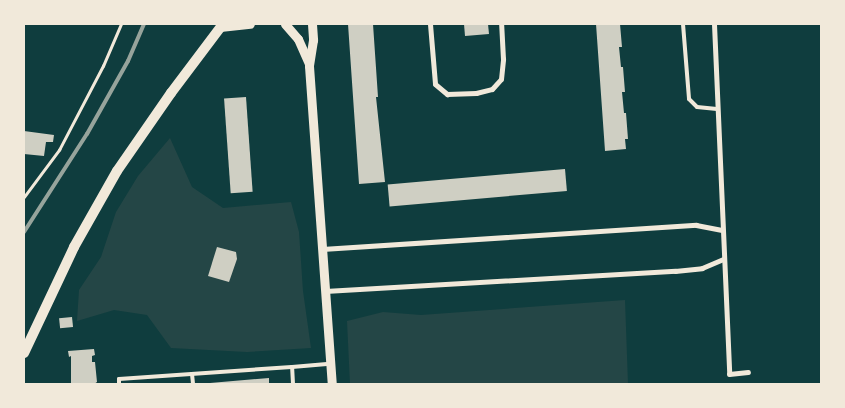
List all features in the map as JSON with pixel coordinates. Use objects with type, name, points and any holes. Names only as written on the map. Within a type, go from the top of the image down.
[{"type":"main road","points":[[24,352],[74,247],[117,171],[160,108],[222,25]]},
{"type":"street","points":[[222,25],[250,24]]},
{"type":"street","points":[[285,24],[298,39],[309,66]]},
{"type":"street","points":[[312,24],[313,40],[309,66],[332,384]]},
{"type":"street","points":[[430,24],[435,84],[446,94],[476,93],[492,89],[501,79],[503,59],[501,24]]},
{"type":"street","points":[[714,24],[721,230],[729,374],[748,372]]},
{"type":"street","points":[[322,249],[696,225],[721,230]]},
{"type":"street","points":[[325,291],[675,271],[702,268],[723,259]]},
{"type":"lane","points":[[683,24],[689,99],[697,107],[717,109]]},
{"type":"lane","points":[[119,384],[118,379],[330,364]]},
{"type":"lane","points":[[292,367],[294,384]]},
{"type":"lane","points":[[192,374],[193,384]]},
{"type":"path","points":[[24,197],[59,150],[103,66],[121,24]]},
{"type":"shaded area","points":[[170,138],[192,187],[223,208],[291,202],[299,232],[303,291],[311,348],[247,352],[171,348],[147,315],[114,310],[77,321],[79,290],[101,257],[116,212],[138,176]]},
{"type":"shaded area","points":[[625,300],[628,384],[350,384],[347,321],[383,312],[421,315]]},
{"type":"building","points":[[348,24],[373,24],[378,97],[376,97],[385,182],[359,184]]},
{"type":"building","points":[[464,24],[488,24],[489,34],[465,36]]},
{"type":"building","points":[[596,24],[620,24],[622,47],[619,47],[625,92],[622,92],[628,139],[625,139],[626,149],[605,151]]},
{"type":"building","points":[[246,97],[253,192],[231,193],[224,99]]},
{"type":"building","points":[[24,131],[54,135],[53,142],[46,142],[44,156],[24,154]]},
{"type":"building","points":[[565,169],[567,191],[390,206],[388,185]]},
{"type":"building","points":[[217,247],[236,252],[237,259],[229,282],[208,276]]},
{"type":"building","points":[[72,317],[73,327],[60,328],[59,318]]},
{"type":"building","points":[[94,349],[95,355],[92,356],[92,362],[95,362],[97,382],[94,384],[71,384],[71,356],[69,357],[68,351]]},
{"type":"building","points":[[269,378],[269,384],[210,384],[210,383]]},
{"type":"railway","points":[[24,232],[87,134],[128,61],[144,24]]}]
